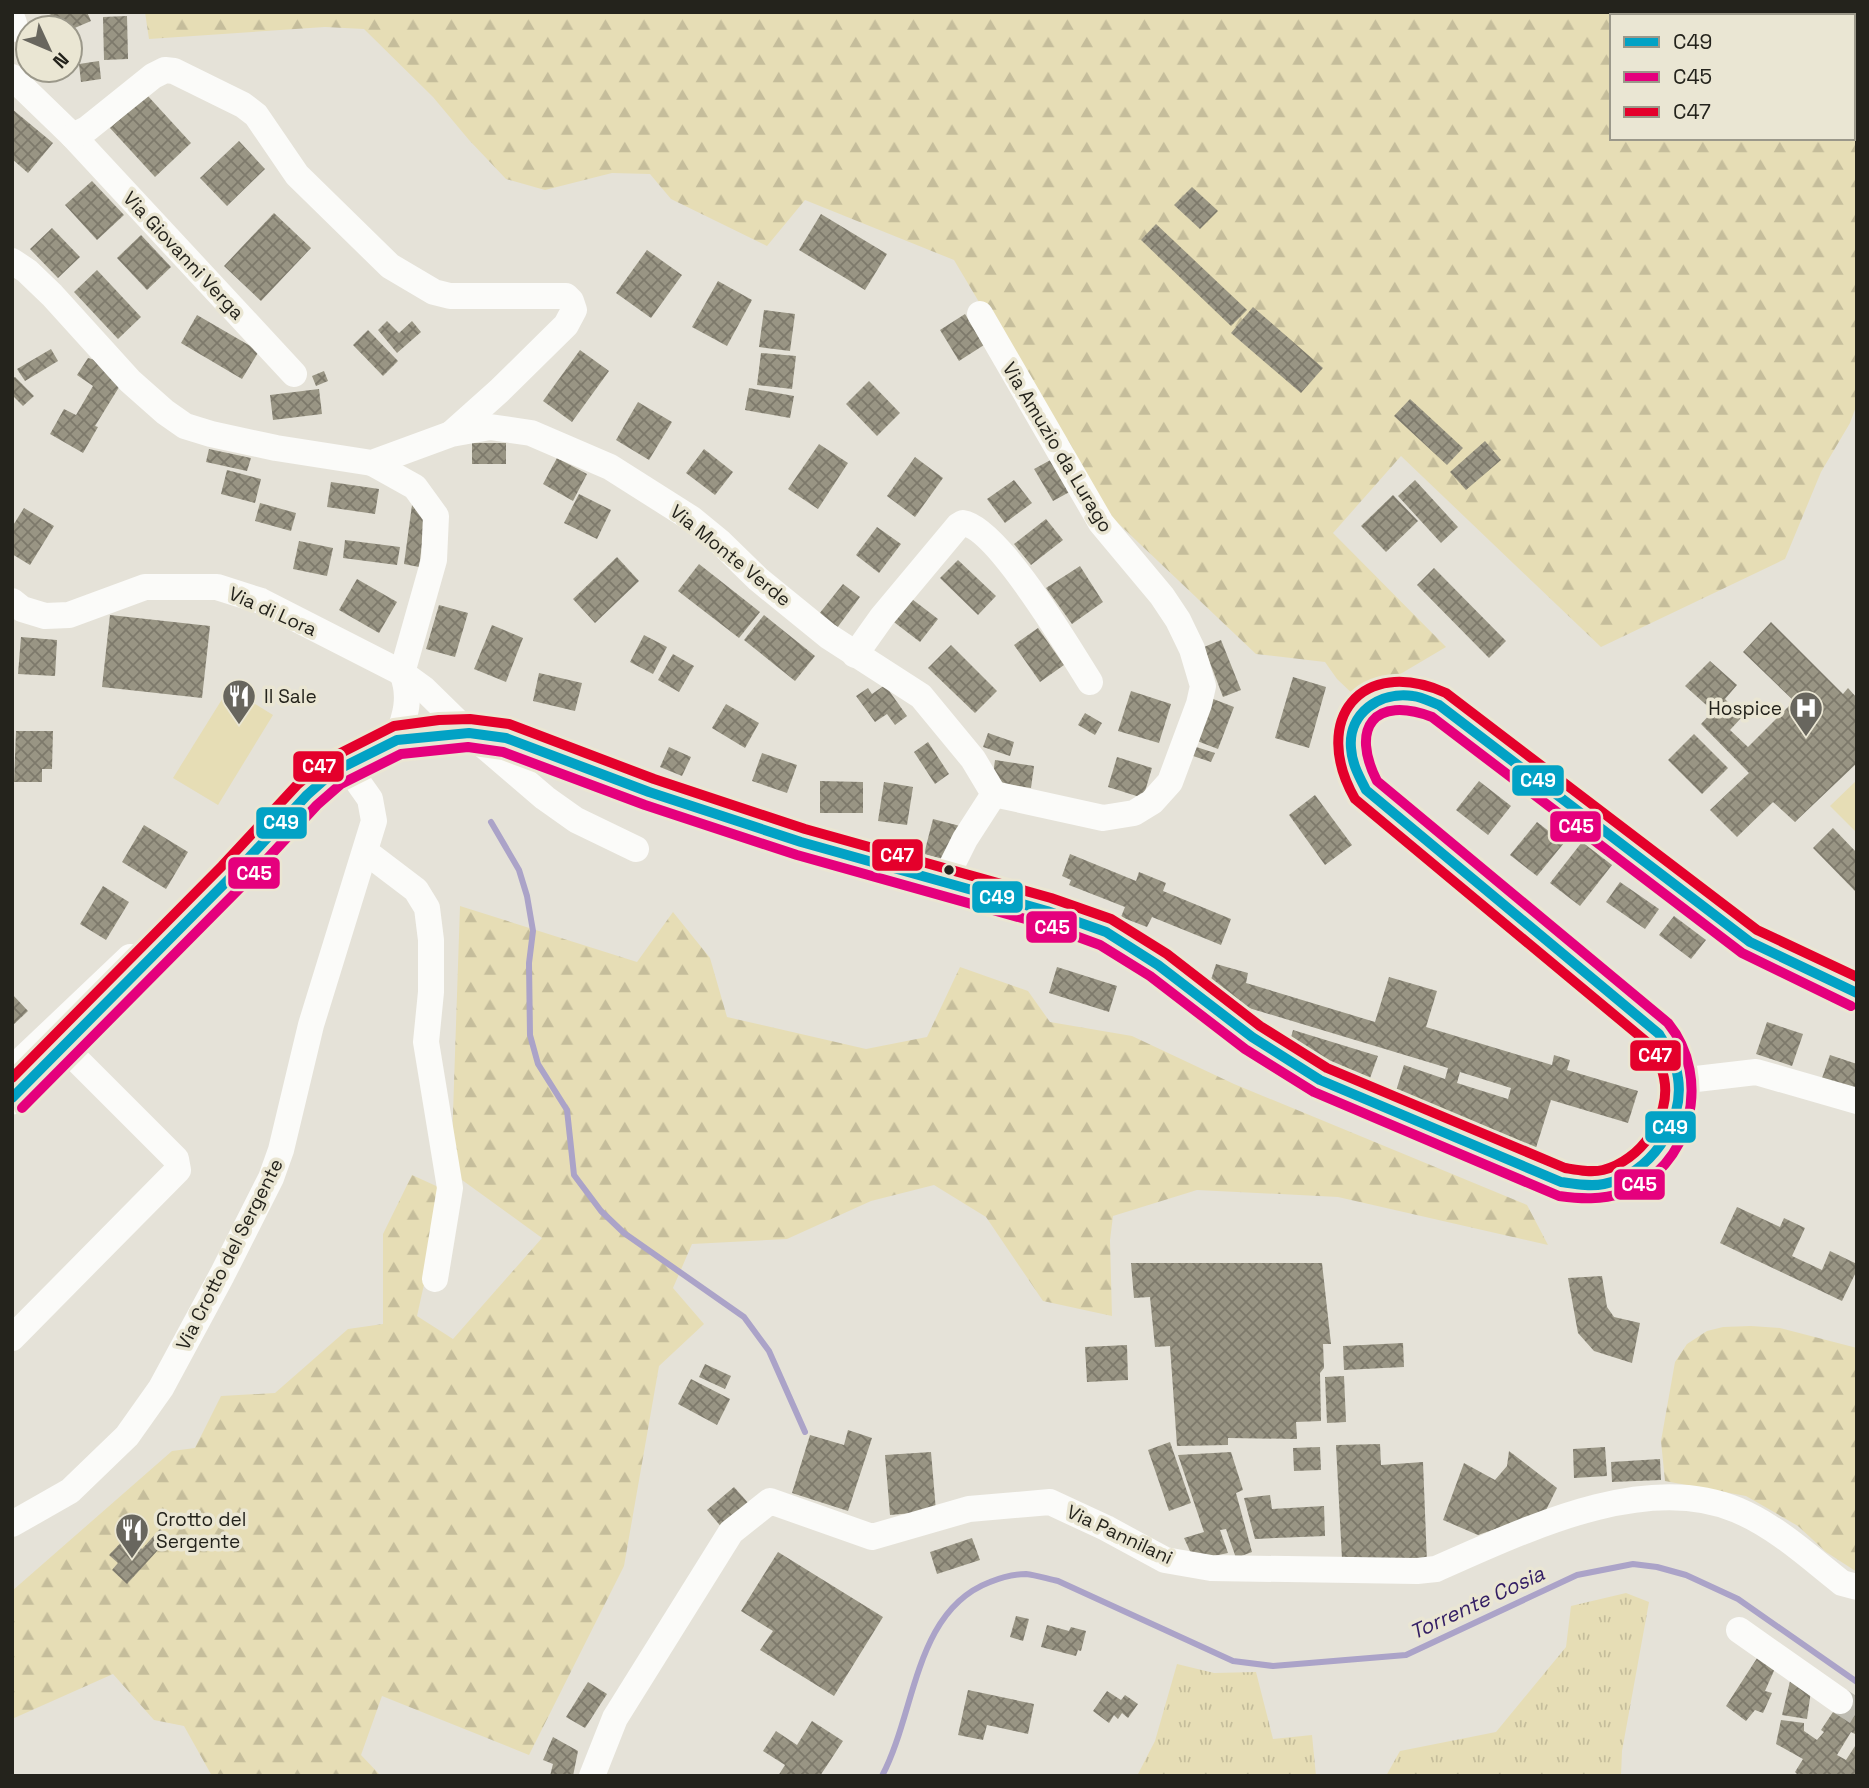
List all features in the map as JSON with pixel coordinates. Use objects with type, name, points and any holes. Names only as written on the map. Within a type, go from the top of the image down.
[{"type":"main road","points":[[12,1098],[205,904],[307,795],[333,772],[397,740],[441,734],[469,733],[506,738],[649,792],[788,838],[1047,911],[1105,932],[1158,965],[1252,1037],[1320,1080],[1561,1182],[1587,1186],[1607,1184],[1645,1163],[1663,1143],[1674,1122],[1679,1101],[1679,1081],[1673,1058],[1659,1034],[1366,789],[1355,774],[1350,757],[1350,738],[1353,724],[1365,709],[1380,698],[1395,693],[1423,696],[1439,705],[1750,942],[1857,993]]},
{"type":"street","points":[[12,18],[12,29]]},
{"type":"street","points":[[73,136],[87,129],[153,76],[164,70],[174,71],[243,105],[256,116],[297,175],[390,267],[434,292],[450,296],[566,296],[571,301],[574,310],[566,325],[451,434],[372,463]]},
{"type":"street","name":"Via Giovanni Verga","points":[[12,78],[73,136],[294,374]]},
{"type":"street","points":[[12,261],[52,295],[130,381],[185,426],[276,448],[372,463],[415,487],[436,516],[433,560],[402,673],[408,688],[406,715],[397,740]]},
{"type":"street","name":"Via Amuzio da Lurago","points":[[980,314],[1101,523],[1162,596],[1178,620],[1192,649],[1203,686],[1170,782],[1160,795],[1134,813],[1093,817],[994,794]]},
{"type":"street","name":"Via Monte Verde","points":[[451,434],[489,427],[531,433],[610,467],[692,519],[758,579],[855,655],[921,696],[973,759],[994,794]]},
{"type":"street","points":[[855,655],[882,617],[963,523],[982,533],[1024,581],[1090,682]]},
{"type":"street","name":"Via di Lora","points":[[12,601],[22,609],[45,616],[69,615],[145,587],[217,587],[261,601],[402,673],[425,689],[469,733],[545,798],[636,849]]},
{"type":"street","name":"Via Crotto del Sergente","points":[[12,1524],[70,1490],[127,1436],[161,1388],[271,1178],[281,1150],[311,1025],[374,821],[370,799],[346,765]]},
{"type":"street","points":[[943,883],[965,839],[994,794]]},
{"type":"street","points":[[366,852],[416,890],[427,908],[432,992],[426,1042],[450,1188],[435,1279]]},
{"type":"street","points":[[12,1069],[191,899],[205,904]]},
{"type":"street","points":[[12,1338],[178,1170],[176,1160],[64,1046]]},
{"type":"street","points":[[1679,1081],[1756,1072],[1857,1101]]},
{"type":"street","name":"Via Pannilani","points":[[592,1776],[615,1718],[731,1532],[770,1501],[872,1537],[969,1509],[1051,1502],[1165,1560],[1211,1568],[1418,1571],[1436,1569],[1575,1512],[1623,1501],[1658,1497],[1696,1499],[1736,1509],[1771,1527],[1842,1583],[1857,1587]]},
{"type":"street","points":[[1740,1630],[1840,1701]]},
{"type":"green space","points":[[145,12],[1857,12],[1857,404],[1850,423],[1821,472],[1785,559],[1601,647],[1401,456],[1333,533],[1446,647],[1358,699],[1337,679],[1325,662],[1256,654],[1101,507],[954,260],[805,200],[767,246],[671,199],[650,174],[612,173],[545,190],[506,179],[433,97],[364,29],[325,27],[149,39]]},
{"type":"green space","points":[[229,688],[273,715],[218,805],[173,778]]},
{"type":"green space","points":[[1857,780],[1857,833],[1830,806]]},
{"type":"green space","points":[[460,906],[637,962],[673,912],[710,958],[727,1017],[866,1049],[927,1037],[960,967],[1028,991],[1050,1022],[1132,1036],[1234,1084],[1527,1205],[1548,1245],[1338,1197],[1197,1190],[1113,1216],[1110,1240],[1112,1316],[1043,1301],[986,1217],[934,1185],[871,1201],[787,1239],[692,1244],[673,1288],[704,1324],[659,1366],[624,1566],[529,1755],[382,1696],[361,1755],[381,1776],[212,1776],[184,1726],[154,1720],[113,1674],[12,1719],[12,1591],[172,1451],[195,1448],[221,1396],[275,1393],[348,1329],[383,1324],[383,1234],[412,1175],[445,1190],[417,1316],[453,1339],[542,1238],[451,1172]]},
{"type":"green space","points":[[1723,1327],[1780,1328],[1857,1348],[1857,1572],[1826,1552],[1798,1526],[1746,1496],[1665,1481],[1661,1441],[1675,1362],[1687,1344],[1707,1331]]},
{"type":"green space","points":[[1626,1593],[1649,1602],[1622,1751],[1621,1776],[1386,1776],[1400,1751],[1496,1732],[1566,1647],[1571,1606]]},
{"type":"green space","points":[[1177,1664],[1214,1673],[1256,1672],[1273,1739],[1312,1735],[1316,1776],[1137,1776],[1155,1741]]},
{"type":"building","points":[[87,12],[91,21],[84,24],[84,14],[51,14]]},
{"type":"building","points":[[127,16],[128,59],[104,60],[103,17]]},
{"type":"building","points":[[99,61],[101,79],[84,82],[84,63]]},
{"type":"building","points":[[147,95],[191,143],[155,177],[110,128]]},
{"type":"building","points":[[12,109],[53,143],[28,173],[12,159]]},
{"type":"building","points":[[239,141],[265,169],[227,206],[200,178]]},
{"type":"building","points":[[92,181],[124,215],[97,240],[65,205]]},
{"type":"building","points":[[1192,187],[1218,211],[1200,229],[1174,205]]},
{"type":"building","points":[[274,213],[311,248],[261,301],[224,266]]},
{"type":"building","points":[[821,214],[887,254],[865,290],[799,250]]},
{"type":"building","points":[[1156,224],[1247,310],[1231,326],[1141,240]]},
{"type":"building","points":[[52,228],[80,257],[58,278],[30,249]]},
{"type":"building","points":[[141,235],[171,267],[147,290],[117,258]]},
{"type":"building","points":[[647,250],[682,275],[651,318],[616,293]]},
{"type":"building","points":[[97,270],[141,317],[118,339],[74,292]]},
{"type":"building","points":[[718,281],[752,300],[727,346],[692,327]]},
{"type":"building","points":[[1253,307],[1323,368],[1301,393],[1231,333]]},
{"type":"building","points":[[764,310],[795,314],[790,351],[759,347]]},
{"type":"building","points":[[965,314],[984,345],[959,361],[940,330]]},
{"type":"building","points":[[197,315],[259,351],[242,379],[181,343]]},
{"type":"building","points":[[387,321],[399,333],[412,321],[421,332],[397,353],[378,330]]},
{"type":"building","points":[[368,330],[398,361],[383,376],[353,345]]},
{"type":"building","points":[[51,349],[58,361],[25,381],[17,369]]},
{"type":"building","points":[[580,350],[609,371],[572,422],[543,401]]},
{"type":"building","points":[[761,353],[796,356],[792,389],[757,385]]},
{"type":"building","points":[[88,358],[95,360],[121,384],[95,426],[98,427],[83,453],[50,434],[64,409],[76,415],[93,386],[77,375]]},
{"type":"building","points":[[324,371],[328,381],[316,386],[312,376]]},
{"type":"building","points":[[15,377],[34,396],[23,406],[12,395],[12,379]]},
{"type":"building","points":[[869,381],[900,413],[877,436],[846,404]]},
{"type":"building","points":[[749,388],[794,396],[790,418],[745,410]]},
{"type":"building","points":[[319,389],[322,414],[273,420],[270,395]]},
{"type":"building","points":[[1410,399],[1463,448],[1447,465],[1394,416]]},
{"type":"building","points":[[638,402],[672,422],[649,460],[616,440]]},
{"type":"building","points":[[1485,441],[1501,460],[1466,490],[1450,472]]},
{"type":"building","points":[[472,443],[506,443],[506,464],[472,464]]},
{"type":"building","points":[[819,444],[848,463],[818,509],[788,489]]},
{"type":"building","points":[[209,449],[251,458],[247,471],[206,462]]},
{"type":"building","points":[[704,449],[733,472],[715,495],[686,473]]},
{"type":"building","points":[[915,457],[943,478],[915,517],[887,496]]},
{"type":"building","points":[[1056,457],[1075,489],[1053,501],[1034,469]]},
{"type":"building","points":[[557,458],[587,474],[573,501],[543,484]]},
{"type":"building","points":[[227,470],[261,479],[255,503],[221,494]]},
{"type":"building","points":[[1014,480],[1032,503],[1005,523],[987,499]]},
{"type":"building","points":[[1415,480],[1458,527],[1441,543],[1398,496]]},
{"type":"building","points":[[331,482],[379,489],[375,514],[327,507]]},
{"type":"building","points":[[579,494],[611,510],[597,539],[564,523]]},
{"type":"building","points":[[1393,495],[1418,521],[1386,552],[1361,526]]},
{"type":"building","points":[[260,503],[296,513],[291,531],[255,521]]},
{"type":"building","points":[[412,505],[427,507],[419,567],[404,564]]},
{"type":"building","points":[[24,508],[54,526],[30,565],[12,554],[12,527]]},
{"type":"building","points":[[1046,519],[1063,540],[1031,565],[1014,544]]},
{"type":"building","points":[[877,527],[901,544],[879,573],[856,555]]},
{"type":"building","points":[[345,540],[400,547],[397,565],[343,558]]},
{"type":"building","points":[[299,541],[333,548],[327,576],[293,569]]},
{"type":"building","points":[[617,557],[639,581],[595,623],[573,599]]},
{"type":"building","points":[[958,560],[996,596],[978,615],[940,578]]},
{"type":"building","points":[[699,564],[760,612],[739,638],[678,591]]},
{"type":"building","points":[[1080,566],[1103,602],[1072,624],[1046,588]]},
{"type":"building","points":[[1434,568],[1506,641],[1489,658],[1417,585]]},
{"type":"building","points":[[357,579],[397,602],[379,633],[339,610]]},
{"type":"building","points":[[843,584],[860,597],[837,628],[819,614]]},
{"type":"building","points":[[908,596],[938,619],[920,642],[890,619]]},
{"type":"building","points":[[439,605],[468,613],[455,657],[426,649]]},
{"type":"building","points":[[110,615],[210,626],[202,698],[102,687]]},
{"type":"building","points":[[764,615],[815,656],[795,681],[744,640]]},
{"type":"building","name":"Hospice","points":[[1771,622],[1843,694],[1848,688],[1857,698],[1857,763],[1795,822],[1773,802],[1737,837],[1710,810],[1749,773],[1701,724],[1713,711],[1685,686],[1710,661],[1737,685],[1725,699],[1742,717],[1730,730],[1748,747],[1794,701],[1743,652]]},
{"type":"building","points":[[492,625],[523,638],[506,682],[474,669]]},
{"type":"building","points":[[1038,628],[1064,665],[1040,682],[1014,645]]},
{"type":"building","points":[[644,635],[667,647],[653,674],[630,662]]},
{"type":"building","points":[[21,637],[57,640],[55,676],[18,674]]},
{"type":"building","points":[[1221,640],[1241,690],[1223,697],[1204,647]]},
{"type":"building","points":[[951,645],[997,691],[975,713],[928,668]]},
{"type":"building","points":[[673,654],[694,666],[679,692],[658,680]]},
{"type":"building","points":[[539,673],[582,683],[575,711],[533,701]]},
{"type":"building","points":[[1293,677],[1326,687],[1309,748],[1275,738]]},
{"type":"building","points":[[885,685],[907,716],[895,725],[887,714],[875,722],[856,696],[868,688],[872,694]]},
{"type":"building","points":[[1131,691],[1171,704],[1159,743],[1118,731]]},
{"type":"building","points":[[1208,697],[1234,707],[1218,749],[1192,739]]},
{"type":"building","points":[[726,704],[759,723],[745,748],[712,728]]},
{"type":"building","points":[[1085,713],[1102,723],[1095,735],[1078,725]]},
{"type":"building","points":[[16,731],[53,731],[52,769],[42,769],[42,782],[14,782]]},
{"type":"building","points":[[988,733],[1014,742],[1010,756],[983,747]]},
{"type":"building","points":[[1694,734],[1728,768],[1702,794],[1668,760]]},
{"type":"building","points":[[928,742],[949,774],[935,784],[914,752]]},
{"type":"building","points":[[1190,745],[1215,753],[1211,762],[1187,754]]},
{"type":"building","points":[[669,747],[691,757],[682,776],[660,767]]},
{"type":"building","points":[[762,753],[797,765],[787,793],[752,781]]},
{"type":"building","points":[[1117,757],[1152,768],[1143,798],[1108,787]]},
{"type":"building","points":[[995,760],[1034,766],[1031,788],[992,782]]},
{"type":"building","points":[[820,781],[863,782],[863,813],[820,813]]},
{"type":"building","points":[[1479,781],[1511,806],[1488,835],[1456,810]]},
{"type":"building","points":[[884,782],[913,787],[907,825],[878,821]]},
{"type":"building","points":[[1315,795],[1352,845],[1325,865],[1289,815]]},
{"type":"building","points":[[933,819],[960,826],[951,861],[924,854]]},
{"type":"building","points":[[1537,822],[1564,843],[1537,876],[1510,855]]},
{"type":"building","points":[[144,825],[188,852],[166,889],[122,862]]},
{"type":"building","points":[[1833,828],[1857,853],[1857,893],[1813,848]]},
{"type":"building","points":[[1582,842],[1612,865],[1580,906],[1550,883]]},
{"type":"building","points":[[1070,854],[1136,881],[1139,872],[1166,883],[1163,891],[1231,919],[1221,945],[1152,917],[1147,927],[1121,917],[1125,907],[1069,885],[1071,880],[1062,876]]},
{"type":"building","points":[[1620,882],[1659,909],[1645,929],[1606,902]]},
{"type":"building","points":[[103,886],[129,902],[106,940],[80,924]]},
{"type":"building","points":[[1674,916],[1706,940],[1691,959],[1659,935]]},
{"type":"building","points":[[1216,964],[1248,973],[1246,983],[1375,1022],[1389,977],[1437,991],[1426,1027],[1552,1065],[1554,1055],[1570,1060],[1567,1070],[1638,1091],[1628,1123],[1551,1100],[1535,1151],[1506,1143],[1508,1138],[1396,1091],[1404,1065],[1445,1079],[1448,1068],[1206,995]],"holes":[[[1460,1072],[1511,1088],[1508,1099],[1457,1083]]]},
{"type":"building","points":[[1057,967],[1117,986],[1109,1012],[1049,993]]},
{"type":"building","points":[[12,994],[28,1011],[12,1026]]},
{"type":"building","points":[[1767,1022],[1803,1034],[1792,1066],[1756,1054]]},
{"type":"building","points":[[1293,1030],[1378,1056],[1369,1081],[1289,1045]]},
{"type":"building","points":[[1830,1055],[1857,1064],[1857,1090],[1822,1078]]},
{"type":"building","points":[[1737,1207],[1780,1227],[1784,1218],[1805,1228],[1792,1256],[1822,1270],[1830,1251],[1857,1264],[1857,1270],[1842,1301],[1720,1243]]},
{"type":"building","points":[[1131,1263],[1322,1263],[1331,1344],[1323,1344],[1324,1368],[1320,1373],[1321,1421],[1296,1422],[1297,1439],[1228,1438],[1228,1445],[1177,1446],[1170,1346],[1155,1347],[1150,1297],[1134,1298]]},
{"type":"building","points":[[1602,1276],[1607,1307],[1614,1317],[1640,1323],[1632,1363],[1594,1351],[1578,1333],[1568,1278]]},
{"type":"building","points":[[1403,1343],[1404,1367],[1344,1370],[1343,1346]]},
{"type":"building","points":[[1127,1345],[1128,1380],[1087,1382],[1085,1347]]},
{"type":"building","points":[[705,1364],[731,1376],[725,1389],[699,1377]]},
{"type":"building","points":[[1344,1376],[1346,1422],[1327,1423],[1325,1377]]},
{"type":"building","points":[[691,1379],[730,1399],[717,1425],[678,1404]]},
{"type":"building","points":[[848,1430],[872,1438],[848,1511],[792,1493],[810,1435],[844,1445]]},
{"type":"building","points":[[1170,1442],[1191,1503],[1169,1511],[1148,1450]]},
{"type":"building","points":[[1380,1444],[1381,1465],[1423,1462],[1427,1563],[1342,1559],[1336,1445]]},
{"type":"building","points":[[1320,1447],[1321,1470],[1294,1471],[1293,1448]]},
{"type":"building","points":[[1605,1447],[1607,1476],[1574,1478],[1573,1449]]},
{"type":"building","points":[[1509,1451],[1557,1488],[1545,1512],[1478,1535],[1443,1520],[1464,1463],[1495,1480],[1507,1466]]},
{"type":"building","points":[[931,1452],[936,1511],[890,1515],[885,1455]]},
{"type":"building","points":[[1231,1452],[1243,1490],[1236,1493],[1252,1552],[1236,1558],[1226,1529],[1220,1530],[1228,1553],[1194,1560],[1184,1538],[1204,1532],[1178,1455]]},
{"type":"building","points":[[1660,1459],[1661,1480],[1612,1482],[1611,1462]]},
{"type":"building","points":[[734,1487],[750,1505],[723,1529],[707,1510]]},
{"type":"building","points":[[1270,1495],[1272,1509],[1324,1506],[1325,1536],[1255,1539],[1244,1498]]},
{"type":"building","name":"Crotto del Sergente","points":[[160,1529],[169,1538],[127,1584],[112,1570],[118,1563],[109,1555],[128,1535],[142,1549]]},
{"type":"building","points":[[972,1538],[980,1560],[937,1574],[930,1552]]},
{"type":"building","points":[[778,1552],[883,1617],[834,1696],[760,1650],[773,1631],[741,1611]]},
{"type":"building","points":[[1016,1616],[1029,1619],[1023,1641],[1010,1637]]},
{"type":"building","points":[[1047,1625],[1069,1631],[1071,1627],[1086,1631],[1081,1651],[1078,1650],[1076,1656],[1041,1647]]},
{"type":"building","points":[[1761,1652],[1777,1664],[1765,1691],[1772,1693],[1763,1713],[1755,1710],[1746,1721],[1726,1706]]},
{"type":"building","points":[[1791,1677],[1811,1691],[1807,1719],[1782,1715]]},
{"type":"building","points":[[588,1682],[607,1694],[585,1728],[566,1717]]},
{"type":"building","points":[[968,1690],[1034,1704],[1028,1734],[987,1725],[983,1740],[958,1735]]},
{"type":"building","points":[[1107,1691],[1121,1700],[1125,1695],[1138,1704],[1128,1718],[1122,1713],[1118,1719],[1114,1715],[1109,1723],[1093,1711]]},
{"type":"building","points":[[1843,1697],[1857,1705],[1857,1735],[1851,1732],[1837,1755],[1846,1760],[1857,1743],[1857,1776],[1799,1776],[1795,1772],[1803,1759],[1776,1744],[1781,1720],[1804,1723],[1804,1731],[1817,1740]]},
{"type":"building","points":[[812,1721],[843,1741],[820,1776],[778,1776],[785,1765],[763,1751],[776,1731],[797,1745]]},
{"type":"building","points":[[553,1737],[578,1751],[573,1776],[550,1776],[553,1764],[543,1760]]},
{"type":"waterway","points":[[491,822],[519,870],[527,896],[533,931],[529,963],[530,1035],[538,1064],[567,1110],[574,1175],[601,1211],[624,1233],[744,1317],[769,1351],[805,1432]]},
{"type":"waterway","name":"Torrente Cosia","points":[[882,1776],[920,1666],[931,1639],[946,1616],[965,1596],[990,1582],[1017,1575],[1058,1581],[1233,1661],[1273,1666],[1406,1655],[1577,1575],[1633,1564],[1657,1567],[1686,1575],[1738,1599],[1857,1682]]},
{"type":"tunnel","points":[[1840,1701],[1857,1712]]},
{"type":"transit line","name":"C47","points":[[12,1078],[222,866],[297,785],[325,761],[394,726],[439,720],[470,719],[509,724],[654,779],[805,829],[1051,898],[1111,919],[1167,954],[1260,1026],[1327,1068],[1565,1168],[1603,1170],[1617,1165],[1641,1147],[1658,1122],[1663,1108],[1665,1093],[1662,1069],[1648,1043],[1355,799],[1343,770],[1338,744],[1342,721],[1352,702],[1368,689],[1390,682],[1416,683],[1446,693],[1757,930],[1857,977]]},
{"type":"transit line","name":"C49","points":[[12,1098],[232,876],[307,795],[333,772],[397,740],[469,733],[506,738],[649,792],[801,842],[1047,911],[1106,932],[1158,965],[1252,1037],[1320,1080],[1561,1182],[1604,1184],[1620,1179],[1649,1159],[1670,1129],[1676,1113],[1679,1095],[1673,1061],[1659,1034],[1366,790],[1354,765],[1351,736],[1361,715],[1378,701],[1401,695],[1439,705],[1750,942],[1857,993]]},
{"type":"transit line","name":"C45","points":[[22,1108],[242,886],[317,805],[341,784],[401,754],[468,747],[503,752],[645,805],[797,855],[1043,924],[1100,945],[1150,976],[1245,1049],[1314,1092],[1559,1196],[1591,1198],[1623,1193],[1646,1181],[1665,1164],[1679,1143],[1688,1120],[1690,1069],[1682,1045],[1668,1023],[1377,781],[1369,762],[1367,732],[1373,721],[1382,714],[1395,710],[1412,711],[1432,717],[1742,953],[1851,1006]]},
{"type":"place","name":"Il Sale","points":[[239,726]]},
{"type":"place","name":"Hospice","points":[[1806,738]]},
{"type":"place","name":"Crotto del Sergente","points":[[132,1560]]}]
